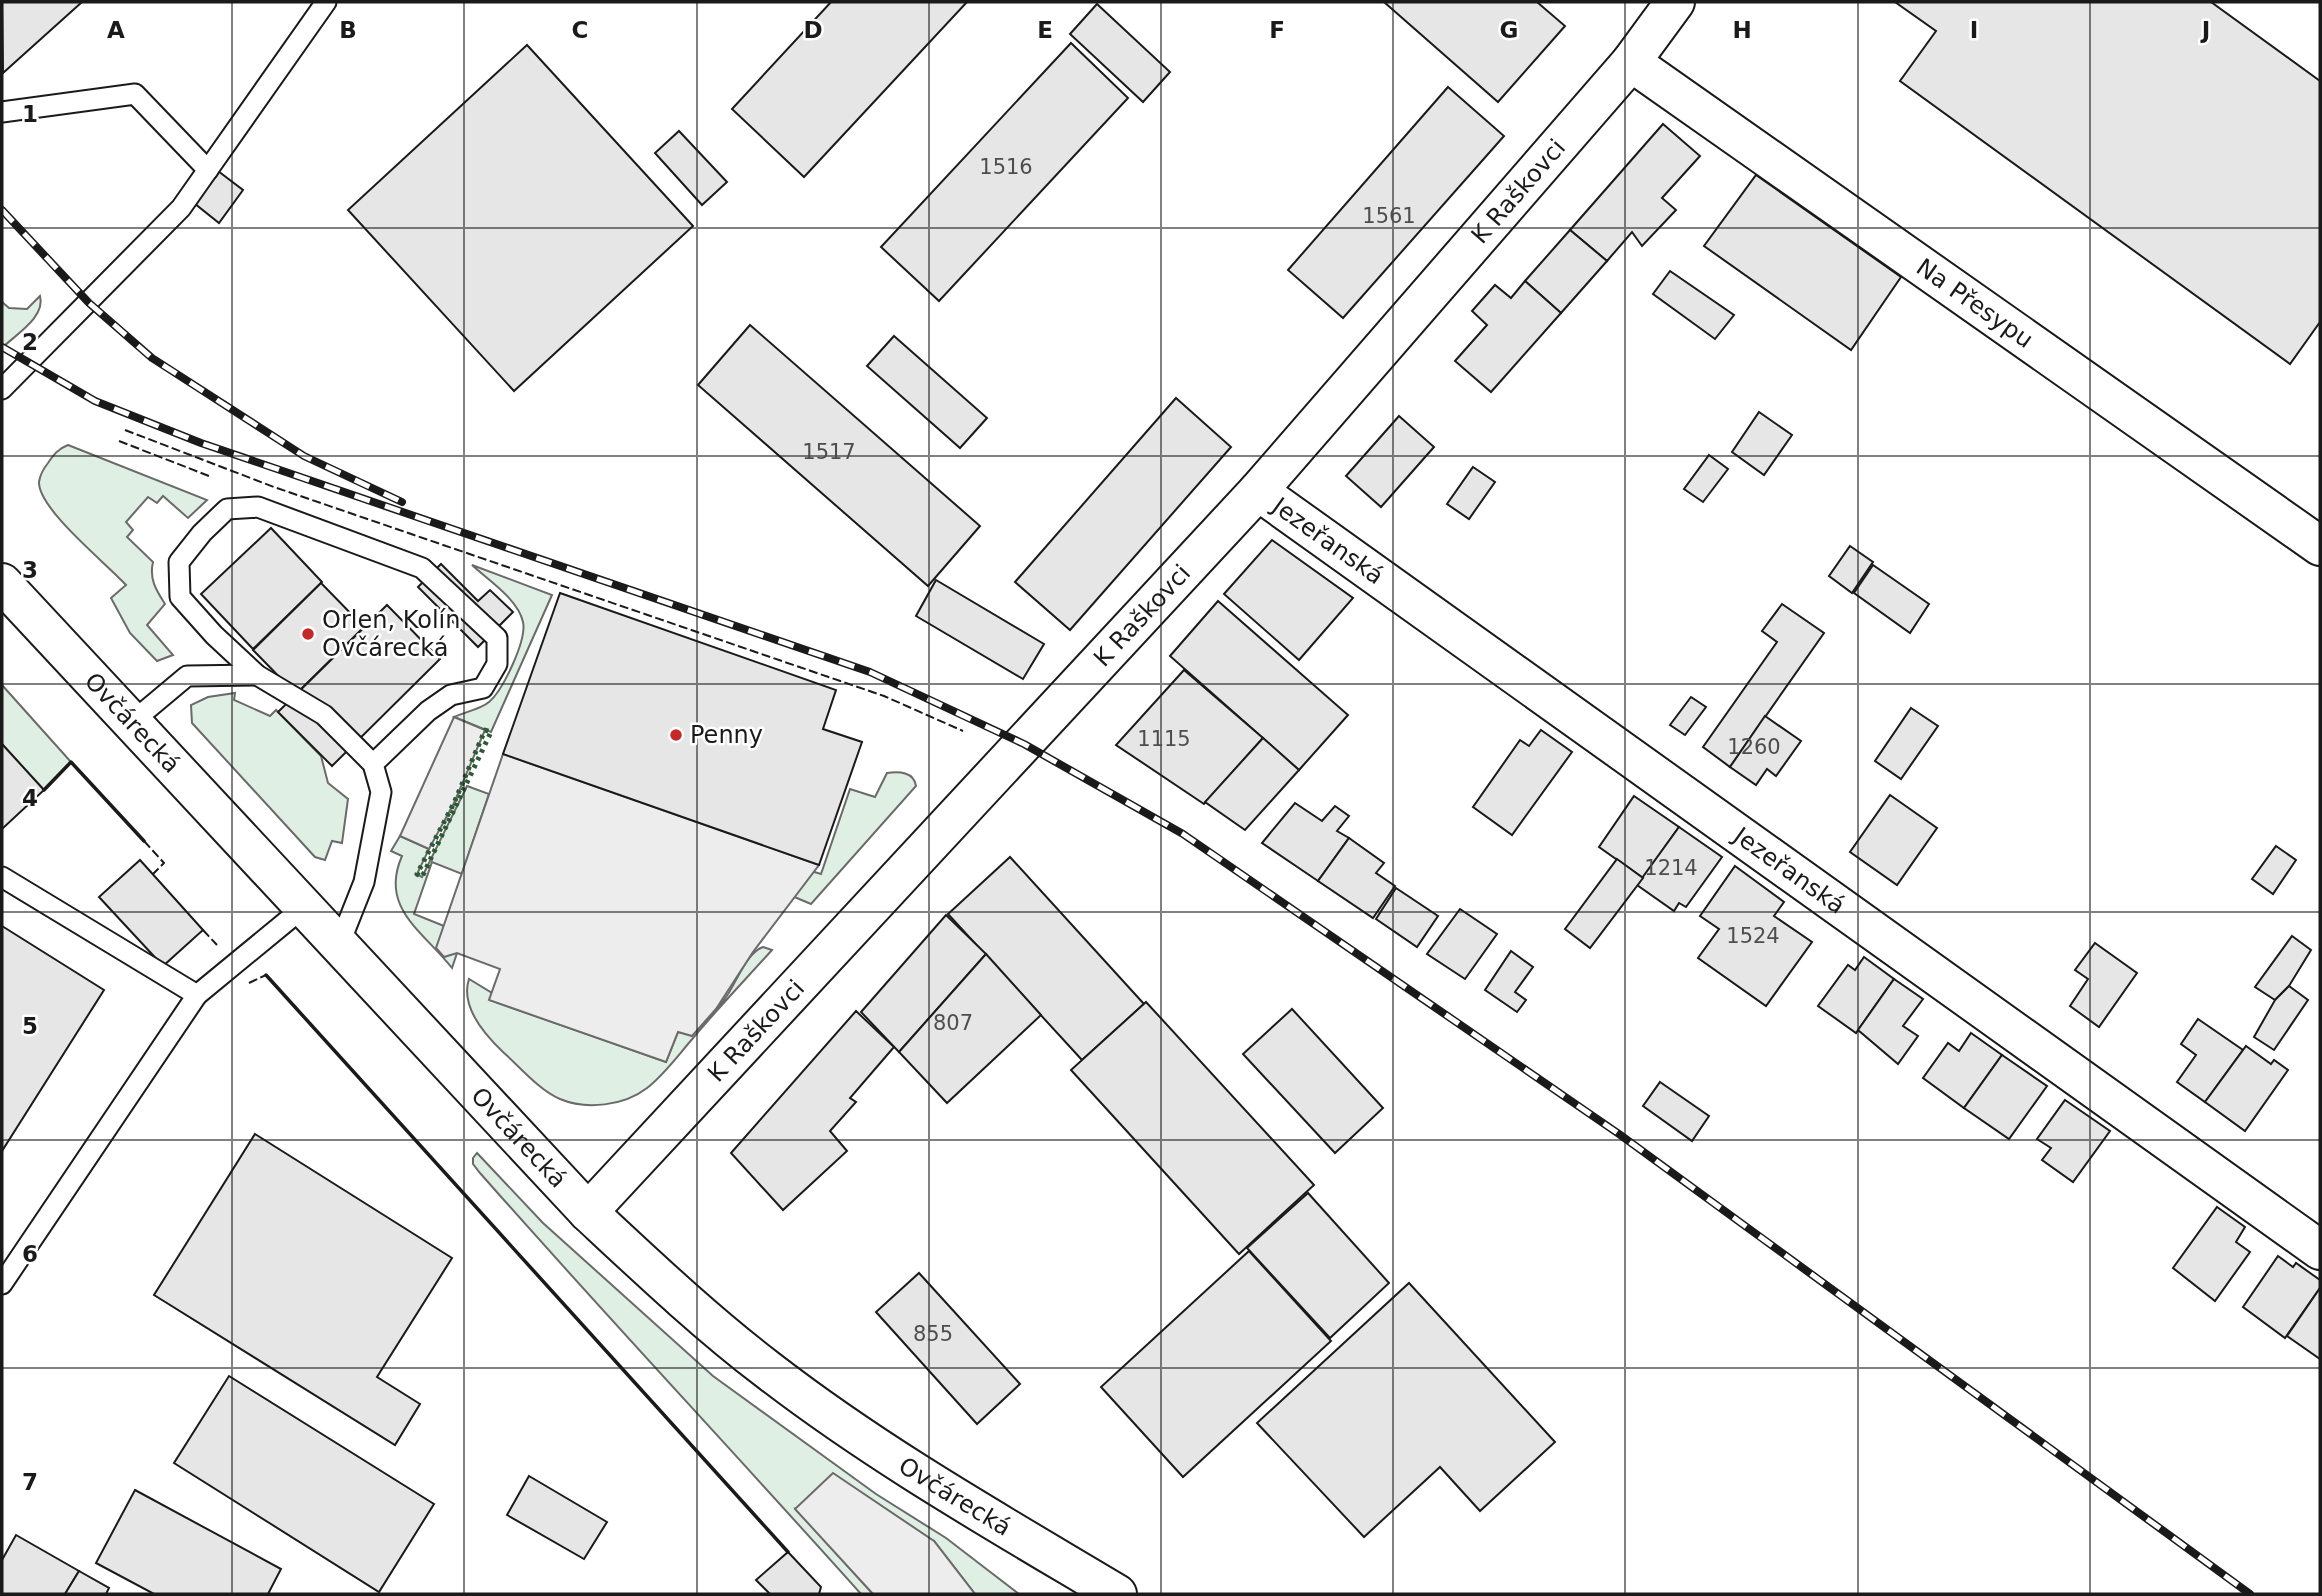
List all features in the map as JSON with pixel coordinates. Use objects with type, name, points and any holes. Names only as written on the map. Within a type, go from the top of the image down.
[{"type":"street","name":"K Raškovci","points":[[588,1212],[1258,491],[1631,62],[1675,2]]},
{"type":"street","name":"Na Přesypu","points":[[1631,62],[2320,546]]},
{"type":"street","name":"Jezeřanská","points":[[1258,491],[2320,1250]]},
{"type":"street","name":"Ovčárecká","points":[[2,583],[588,1212],[672,1290],[767,1370],[896,1461],[1117,1594]]},
{"type":"lane","points":[[2,389],[181,208],[326,2]]},
{"type":"lane","points":[[2,112],[135,94],[208,170]]},
{"type":"lane","points":[[339,945],[364,882],[381,792],[373,764],[324,715],[257,675],[214,635],[180,597],[179,562],[202,533],[228,509],[258,507],[422,568],[497,638],[497,664],[483,688],[451,695],[428,711],[373,764]]},
{"type":"lane","points":[[132,722],[187,676],[257,675]]},
{"type":"lane","points":[[2,877],[197,995]]},
{"type":"lane","points":[[2,1284],[197,995],[304,907]]},
{"type":"green space","points":[[40,296],[41,304],[34,318],[2,348],[2,302],[9,308],[27,309]]},
{"type":"green space","points":[[68,445],[207,500],[188,518],[163,496],[157,503],[148,497],[126,522],[133,530],[127,537],[153,562],[153,579],[165,604],[147,625],[173,655],[157,661],[130,633],[111,598],[126,585],[61,521],[42,493],[39,482],[44,469],[56,452]]},
{"type":"green space","points":[[472,565],[552,595],[491,732],[454,717],[482,707],[495,696],[518,652],[523,622],[509,598]]},
{"type":"green space","points":[[2,685],[71,762],[44,790],[2,744]]},
{"type":"green space","points":[[235,693],[234,700],[270,716],[276,710],[321,756],[328,783],[348,799],[342,843],[332,841],[325,860],[315,857],[192,723],[191,705],[208,697]]},
{"type":"green space","points":[[887,773],[909,775],[916,786],[811,904],[792,896],[811,871],[821,874],[850,789],[875,797]]},
{"type":"green space","points":[[467,786],[489,794],[462,874],[432,862],[414,914],[444,926],[444,941],[457,953],[452,968],[417,930],[400,905],[396,874],[402,856],[391,851],[400,836],[429,849],[417,874],[422,877]]},
{"type":"green space","points":[[763,947],[772,950],[660,1077],[638,1094],[605,1104],[570,1102],[545,1090],[488,1037],[475,1019],[468,999],[469,979],[492,993],[490,1000],[666,1062],[678,1032],[692,1035],[701,1026],[726,997],[752,955]]},
{"type":"green space","points":[[477,1153],[543,1223],[713,1376],[876,1494],[946,1538],[1019,1594],[975,1594],[934,1541],[796,1509],[873,1594],[861,1594],[480,1173],[473,1164]]},
{"type":"shaded area","points":[[454,717],[485,730],[454,803],[429,849],[400,836]]},
{"type":"shaded area","points":[[503,754],[819,865],[753,952],[716,1009],[692,1036],[678,1032],[666,1062],[489,1000],[500,969],[457,953],[444,957],[436,948]]},
{"type":"shaded area","points":[[833,1473],[934,1541],[975,1594],[873,1594],[795,1509]]},
{"type":"building","points":[[2,2],[82,2],[3,73]]},
{"type":"building","points":[[831,2],[967,2],[804,177],[732,109]]},
{"type":"building","points":[[1384,2],[1537,2],[1565,26],[1498,102]]},
{"type":"building","points":[[1895,2],[2211,2],[2320,81],[2320,322],[2290,364],[1900,81],[1936,31]]},
{"type":"building","points":[[1097,4],[1170,72],[1143,102],[1070,34]]},
{"type":"building","points":[[1071,43],[1128,98],[939,301],[881,247]]},
{"type":"building","points":[[527,45],[693,226],[514,391],[348,210]]},
{"type":"building","points":[[1448,87],[1504,136],[1343,318],[1288,270]]},
{"type":"building","points":[[1663,124],[1700,156],[1662,198],[1676,210],[1642,246],[1632,232],[1607,261],[1570,230]]},
{"type":"building","points":[[679,131],[727,182],[702,205],[655,153]]},
{"type":"building","points":[[218,171],[243,190],[219,223],[194,203]]},
{"type":"building","points":[[1756,175],[1901,277],[1851,350],[1704,246]]},
{"type":"building","points":[[1570,230],[1607,261],[1561,313],[1525,281]]},
{"type":"building","points":[[1670,271],[1734,315],[1715,339],[1653,294]]},
{"type":"building","points":[[1525,281],[1561,313],[1491,392],[1455,361],[1487,325],[1472,311],[1495,285],[1511,298]]},
{"type":"building","points":[[750,325],[980,526],[928,586],[698,385]]},
{"type":"building","points":[[894,336],[987,418],[960,448],[867,366]]},
{"type":"building","points":[[1176,398],[1231,447],[1070,630],[1015,582]]},
{"type":"building","points":[[1759,412],[1792,435],[1764,475],[1732,452]]},
{"type":"building","points":[[1399,416],[1434,447],[1381,507],[1346,476]]},
{"type":"building","points":[[1709,455],[1728,469],[1703,502],[1684,489]]},
{"type":"building","points":[[1473,467],[1495,482],[1469,519],[1447,504]]},
{"type":"building","points":[[271,528],[322,582],[253,649],[201,594]]},
{"type":"building","points":[[1272,540],[1353,598],[1299,660],[1224,594]]},
{"type":"building","points":[[1850,546],[1873,562],[1852,593],[1829,576]]},
{"type":"building","points":[[441,564],[478,601],[490,590],[513,612],[478,647],[418,587]]},
{"type":"building","points":[[1873,565],[1929,604],[1910,633],[1854,593]]},
{"type":"building","points":[[936,580],[1044,644],[1023,679],[916,616]]},
{"type":"building","points":[[321,583],[364,627],[296,694],[253,650]]},
{"type":"building","name":"Penny","points":[[560,593],[836,690],[823,729],[862,742],[819,865],[503,754]]},
{"type":"building","points":[[1218,601],[1348,715],[1299,770],[1170,656]]},
{"type":"building","points":[[1782,604],[1824,633],[1730,767],[1703,747],[1777,642],[1762,631]]},
{"type":"building","points":[[387,605],[440,659],[332,766],[278,712]]},
{"type":"building","points":[[1184,670],[1263,738],[1204,804],[1116,745]]},
{"type":"building","points":[[1691,697],[1706,707],[1685,735],[1670,725]]},
{"type":"building","points":[[1911,708],[1938,726],[1901,779],[1875,761]]},
{"type":"building","points":[[1765,716],[1801,741],[1776,776],[1767,769],[1756,785],[1730,767]]},
{"type":"building","points":[[1541,730],[1572,752],[1512,835],[1473,807],[1520,740],[1529,746]]},
{"type":"building","points":[[1263,738],[1299,770],[1245,830],[1205,802]]},
{"type":"building","points":[[2,744],[44,790],[2,829]]},
{"type":"building","points":[[1890,795],[1937,828],[1897,885],[1850,852]]},
{"type":"building","points":[[1634,796],[1679,827],[1643,878],[1599,847]]},
{"type":"building","points":[[1295,803],[1322,821],[1335,806],[1349,816],[1337,831],[1349,838],[1318,881],[1262,843]]},
{"type":"building","points":[[1679,827],[1722,857],[1686,907],[1679,903],[1674,911],[1637,885]]},
{"type":"building","points":[[1349,838],[1384,863],[1376,873],[1395,886],[1373,918],[1318,881]]},
{"type":"building","points":[[2276,846],[2296,860],[2273,894],[2252,879]]},
{"type":"building","points":[[1010,857],[1144,1004],[1082,1060],[948,914]]},
{"type":"building","points":[[1617,859],[1643,878],[1590,948],[1565,929]]},
{"type":"building","points":[[140,860],[203,930],[163,966],[99,897]]},
{"type":"building","points":[[1735,866],[1784,902],[1774,916],[1812,942],[1766,1006],[1698,958],[1719,929],[1700,916]]},
{"type":"building","points":[[1396,888],[1438,916],[1417,947],[1376,919]]},
{"type":"building","points":[[1460,909],[1497,934],[1465,979],[1427,954]]},
{"type":"building","points":[[946,915],[986,954],[899,1052],[861,1012]]},
{"type":"building","points":[[2,926],[104,990],[2,1151]]},
{"type":"building","points":[[2292,936],[2311,950],[2289,986],[2275,1000],[2255,987]]},
{"type":"building","points":[[2095,943],[2137,973],[2099,1027],[2070,1006],[2088,979],[2075,970]]},
{"type":"building","points":[[1511,951],[1533,967],[1515,992],[1526,1000],[1517,1012],[1485,990]]},
{"type":"building","points":[[986,954],[1041,1015],[947,1103],[899,1052]]},
{"type":"building","points":[[1864,957],[1894,979],[1856,1033],[1818,1006],[1848,965],[1855,970]]},
{"type":"building","points":[[1894,979],[1923,999],[1903,1026],[1918,1036],[1898,1064],[1858,1030]]},
{"type":"building","points":[[2289,986],[2308,1000],[2274,1050],[2254,1037],[2275,1000]]},
{"type":"building","points":[[1146,1002],[1314,1185],[1239,1254],[1071,1070]]},
{"type":"building","points":[[1292,1009],[1383,1108],[1335,1153],[1243,1054]]},
{"type":"building","points":[[856,1011],[894,1047],[850,1098],[856,1102],[830,1131],[847,1151],[783,1210],[731,1153]]},
{"type":"building","points":[[2198,1019],[2243,1050],[2205,1102],[2177,1082],[2196,1055],[2181,1044]]},
{"type":"building","points":[[1971,1033],[2002,1055],[1964,1108],[1923,1078],[1948,1043],[1959,1051]]},
{"type":"building","points":[[2246,1046],[2271,1064],[2274,1060],[2288,1070],[2245,1131],[2205,1102]]},
{"type":"building","points":[[2002,1055],[2047,1086],[2009,1139],[1964,1108]]},
{"type":"building","points":[[1660,1082],[1709,1116],[1692,1141],[1643,1106]]},
{"type":"building","points":[[2065,1100],[2110,1131],[2073,1182],[2042,1160],[2051,1148],[2037,1139]]},
{"type":"building","points":[[255,1134],[452,1258],[377,1377],[420,1404],[395,1445],[154,1295]]},
{"type":"building","points":[[1308,1193],[1389,1283],[1330,1338],[1247,1248]]},
{"type":"building","points":[[2217,1207],[2245,1227],[2236,1242],[2250,1252],[2215,1301],[2173,1268]]},
{"type":"building","points":[[1249,1251],[1331,1341],[1183,1477],[1101,1387]]},
{"type":"building","points":[[2278,1256],[2293,1267],[2296,1263],[2320,1280],[2320,1288],[2285,1338],[2243,1307]]},
{"type":"building","points":[[919,1273],[1020,1384],[977,1424],[876,1312]]},
{"type":"building","points":[[1409,1283],[1555,1442],[1480,1511],[1440,1467],[1364,1537],[1257,1423]]},
{"type":"building","points":[[2320,1288],[2320,1359],[2287,1336]]},
{"type":"building","points":[[229,1376],[434,1504],[379,1592],[174,1463]]},
{"type":"building","points":[[529,1476],[607,1522],[584,1559],[507,1515]]},
{"type":"building","points":[[135,1490],[281,1569],[268,1594],[154,1594],[96,1563]]},
{"type":"building","points":[[16,1535],[79,1571],[65,1594],[2,1594],[2,1560]]},
{"type":"building","points":[[788,1552],[821,1587],[819,1594],[770,1594],[756,1580]]},
{"type":"building","points":[[79,1571],[109,1588],[106,1594],[65,1594]]},
{"type":"railway","points":[[2,210],[89,303],[152,358],[304,456],[402,502]]},
{"type":"railway","points":[[2,347],[95,401],[201,443],[870,672],[1024,744],[1183,834],[1619,1134],[2250,1594]]},
{"type":"hedge","points":[[485,730],[491,732],[422,877],[417,874],[454,803],[485,730]]},
{"type":"fence","points":[[125,430],[274,487],[884,696],[963,731]]},
{"type":"fence","points":[[119,441],[209,476]]},
{"type":"fence","points":[[144,841],[164,863],[153,874]]},
{"type":"fence","points":[[203,930],[217,945]]},
{"type":"fence","points":[[249,983],[266,975]]},
{"type":"wall","points":[[44,790],[71,762],[144,841]]},
{"type":"wall","points":[[266,975],[788,1552]]},
{"type":"place","name":"Orlen, Kolín Ovčárecká","points":[[308,634]]},
{"type":"place","name":"Penny","points":[[676,735]]}]
